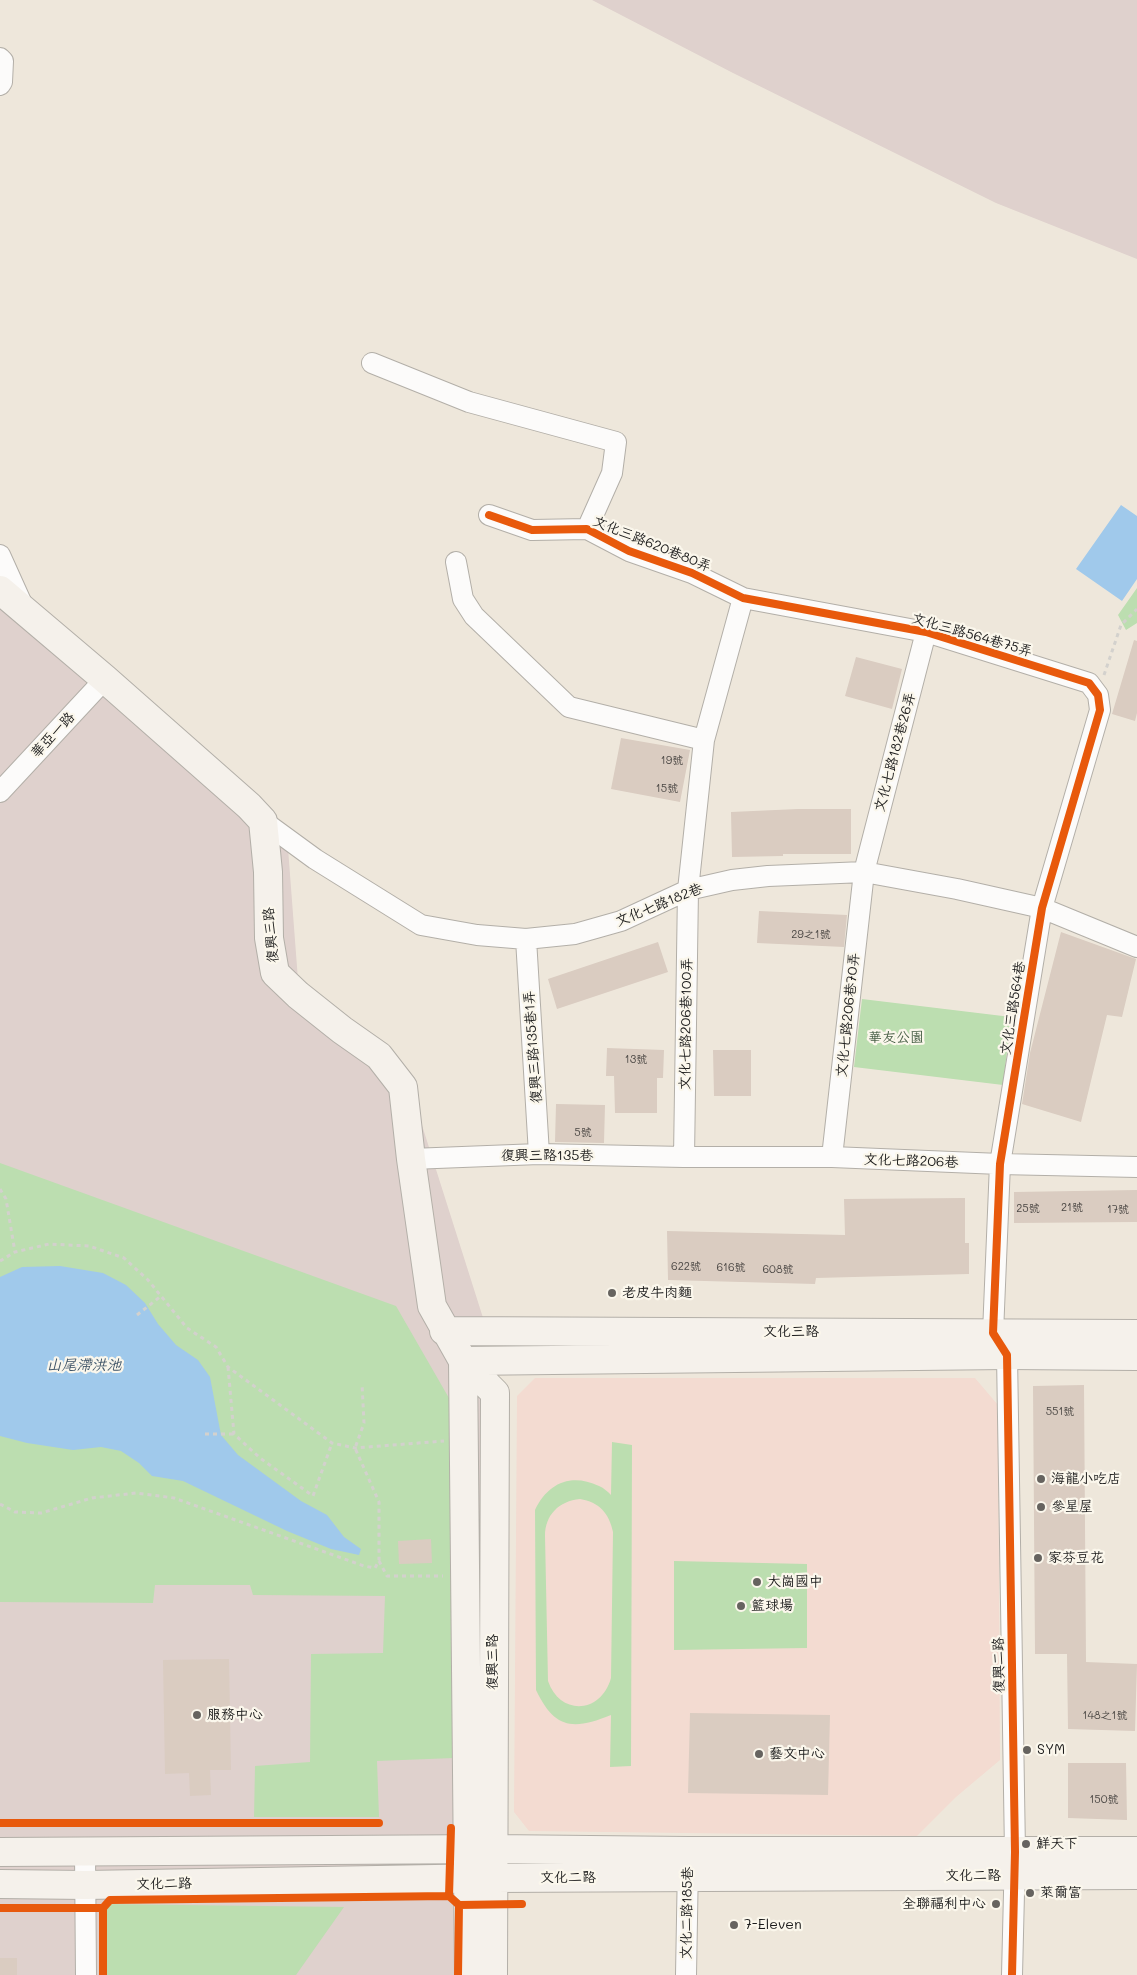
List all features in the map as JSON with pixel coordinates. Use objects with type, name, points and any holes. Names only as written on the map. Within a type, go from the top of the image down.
[{"type":"street","points":[[0,58],[3,62],[2,82],[0,85]]},
{"type":"street","name":"文化三路620巷80弄","points":[[372,363],[469,402],[616,442],[612,473],[587,529]]},
{"type":"street","name":"文化三路620巷80弄","points":[[490,515],[532,530],[587,529],[629,551],[692,573],[744,598]]},
{"type":"street","points":[[0,555],[25,610]]},
{"type":"street","points":[[456,562],[463,599],[474,616],[569,706],[704,740],[744,598]]},
{"type":"street","points":[[0,590],[105,679],[249,806],[263,821]]},
{"type":"street","name":"文化三路564巷75弄","points":[[744,598],[926,632],[1089,683],[1098,695]]},
{"type":"street","name":"文化七路182巷26弄","points":[[864,872],[926,632]]},
{"type":"street","name":"華亞一路","points":[[0,792],[105,679]]},
{"type":"street","name":"文化三路564巷","points":[[1000,1344],[1000,1164],[1042,908],[1100,710],[1098,695]]},
{"type":"street","name":"文化七路206巷100弄","points":[[684,1157],[688,890],[704,740]]},
{"type":"street","name":"文化七路182巷","points":[[263,821],[315,859],[421,925],[477,935],[526,939],[575,934],[621,921],[688,890],[732,880],[768,876],[864,872],[957,889],[1042,908],[1137,947]]},
{"type":"street","name":"復興三路","points":[[263,821],[268,872],[269,938],[275,973],[298,995],[379,1056],[403,1088],[432,1306],[463,1361],[495,1393],[480,1849]]},
{"type":"street","name":"文化七路206巷70弄","points":[[832,1157],[864,872]]},
{"type":"street","name":"復興三路135巷1弄","points":[[526,939],[539,1154]]},
{"type":"street","name":"復興三路135巷","points":[[411,1159],[539,1154],[684,1157]]},
{"type":"street","name":"文化七路206巷","points":[[684,1157],[832,1157],[1137,1167]]},
{"type":"street","name":"文化三路","points":[[444,1330],[1000,1344],[1137,1356]]},
{"type":"street","name":"文化三路","points":[[463,1361],[1000,1344],[1137,1334]]},
{"type":"street","name":"復興二路","points":[[1000,1344],[1015,1864],[1012,1975]]},
{"type":"street","name":"復興三路","points":[[463,1361],[466,1576],[481,1879],[493,1975]]},
{"type":"street","name":"文化二路","points":[[0,1852],[85,1853],[480,1849],[688,1851],[1015,1864],[1137,1875]]},
{"type":"street","name":"文化二路185巷","points":[[686,1975],[688,1851]]},
{"type":"street","name":"文化二路","points":[[0,1884],[86,1885],[687,1878],[1015,1864],[1137,1851]]},
{"type":"street","points":[[85,1853],[86,1975]]},
{"type":"street","name":"復興三路","points":[[469,1975],[481,1879]]},
{"type":"path","points":[[1098,695],[1121,625],[1137,609]]},
{"type":"path","points":[[0,1189],[6,1199],[15,1252]]},
{"type":"path","points":[[0,1261],[15,1252],[49,1244],[89,1246],[124,1258],[148,1280],[187,1328],[216,1347],[228,1367],[332,1443],[355,1448],[464,1439]]},
{"type":"path","points":[[137,1315],[161,1296]]},
{"type":"path","points":[[228,1367],[234,1434],[260,1458],[313,1496],[332,1443]]},
{"type":"path","points":[[0,1504],[15,1512],[41,1513],[92,1498],[136,1493],[174,1498],[364,1566],[375,1568],[379,1560],[379,1502],[355,1448],[364,1423],[362,1384]]},
{"type":"path","points":[[204,1434],[234,1434]]},
{"type":"path","points":[[379,1560],[388,1576],[466,1576]]},
{"type":"shaded area","points":[[592,0],[1137,0],[1137,259],[996,203],[733,73]]},
{"type":"shaded area","points":[[0,590],[287,835],[299,993],[414,1100],[491,1343],[494,1576],[487,1975],[0,1975]]},
{"type":"shaded area","name":"大崗國中","points":[[535,1378],[975,1378],[998,1405],[1000,1760],[956,1797],[917,1836],[529,1831],[514,1812],[517,1396]]},
{"type":"green space","points":[[1137,588],[1137,623],[1126,630],[1118,615]]},
{"type":"green space","name":"華友公園","points":[[862,999],[1011,1017],[1003,1085],[854,1067]]},
{"type":"green space","points":[[0,1163],[396,1306],[457,1412],[454,1758],[377,1761],[379,1817],[254,1817],[255,1766],[310,1762],[311,1654],[383,1653],[385,1596],[253,1595],[250,1585],[155,1585],[153,1603],[0,1602]]},
{"type":"green space","points":[[612,1442],[632,1445],[631,1766],[610,1767],[611,1715],[586,1723],[567,1723],[551,1713],[536,1690],[535,1510],[540,1501],[554,1487],[570,1481],[589,1482],[603,1488],[611,1495]],"holes":[[[572,1500],[587,1500],[598,1506],[606,1514],[613,1532],[611,1678],[606,1690],[599,1699],[590,1704],[580,1706],[571,1705],[562,1700],[554,1692],[548,1681],[545,1536],[548,1522],[555,1510]]]},
{"type":"green space","name":"籃球場","points":[[674,1561],[807,1564],[807,1648],[674,1650]]},
{"type":"green space","points":[[100,1904],[344,1907],[296,1975],[99,1975]]},
{"type":"water","points":[[1121,505],[1137,516],[1137,579],[1122,601],[1076,569]]},
{"type":"water","name":"山尾滯洪池","points":[[60,1266],[103,1273],[126,1285],[145,1303],[158,1324],[176,1345],[198,1360],[210,1377],[221,1435],[238,1455],[301,1501],[327,1515],[344,1537],[361,1549],[359,1555],[331,1549],[287,1531],[183,1481],[152,1476],[139,1463],[121,1451],[101,1447],[73,1450],[27,1443],[0,1436],[0,1277],[22,1267]]},
{"type":"building","points":[[1134,640],[1137,641],[1137,713],[1135,721],[1112,714]]},
{"type":"building","points":[[856,657],[902,669],[892,709],[845,696]]},
{"type":"building","points":[[621,738],[690,750],[680,802],[611,789]]},
{"type":"building","points":[[851,809],[851,854],[783,854],[783,856],[732,857],[731,812]]},
{"type":"building","points":[[759,911],[847,915],[844,947],[757,943]]},
{"type":"building","points":[[1061,932],[1136,959],[1122,1017],[1107,1015],[1081,1122],[1022,1104],[1030,1053]]},
{"type":"building","points":[[658,942],[668,972],[557,1009],[548,979]]},
{"type":"building","points":[[607,1048],[664,1050],[663,1078],[657,1078],[657,1113],[615,1113],[614,1076],[606,1076]]},
{"type":"building","points":[[713,1050],[751,1050],[751,1096],[714,1096]]},
{"type":"building","points":[[556,1104],[605,1105],[604,1143],[555,1142]]},
{"type":"building","points":[[1137,1190],[1137,1222],[1014,1223],[1014,1192]]},
{"type":"building","points":[[965,1198],[965,1243],[969,1243],[969,1274],[816,1278],[815,1284],[668,1280],[667,1231],[845,1235],[844,1199]]},
{"type":"building","points":[[1084,1385],[1086,1662],[1137,1664],[1135,1731],[1068,1729],[1067,1654],[1035,1654],[1033,1386]]},
{"type":"building","points":[[431,1539],[432,1563],[399,1564],[398,1541]]},
{"type":"building","name":"服務中心","points":[[229,1659],[231,1770],[210,1770],[211,1795],[190,1796],[189,1773],[165,1774],[163,1660]]},
{"type":"building","name":"藝文中心","points":[[690,1713],[830,1715],[828,1795],[688,1793]]},
{"type":"building","points":[[1068,1763],[1126,1763],[1127,1820],[1068,1818]]},
{"type":"building","points":[[0,1958],[17,1958],[17,1975],[0,1975]]},
{"type":"cycle path","points":[[489,515],[532,530],[587,529],[629,551],[692,573],[743,598],[926,632],[1089,683],[1098,695],[1100,710],[1042,908],[1000,1164],[993,1333],[1007,1355],[1015,1852],[1012,1975]]},
{"type":"cycle path","points":[[0,1823],[379,1823]]},
{"type":"cycle path","points":[[449,1896],[451,1828]]},
{"type":"cycle path","points":[[103,1975],[103,1908],[110,1900],[449,1896],[459,1905],[458,1975]]},
{"type":"cycle path","points":[[459,1905],[522,1904]]},
{"type":"cycle path","points":[[0,1908],[103,1908]]},
{"type":"place","name":"老皮牛肉麵","points":[[612,1293]]},
{"type":"place","name":"海龍小吃店","points":[[1041,1479]]},
{"type":"place","name":"參星屋","points":[[1041,1507]]},
{"type":"place","name":"家芬豆花","points":[[1038,1558]]},
{"type":"place","name":"大崗國中","points":[[757,1582]]},
{"type":"place","name":"籃球場","points":[[741,1606]]},
{"type":"place","name":"服務中心","points":[[197,1715]]},
{"type":"place","name":"SYM","points":[[1027,1750]]},
{"type":"place","name":"藝文中心","points":[[759,1754]]},
{"type":"place","name":"鮮天下","points":[[1026,1844]]},
{"type":"place","name":"萊爾富","points":[[1030,1893]]},
{"type":"place","name":"全聯福利中心","points":[[996,1904]]},
{"type":"place","name":"7-Eleven","points":[[734,1925]]}]
